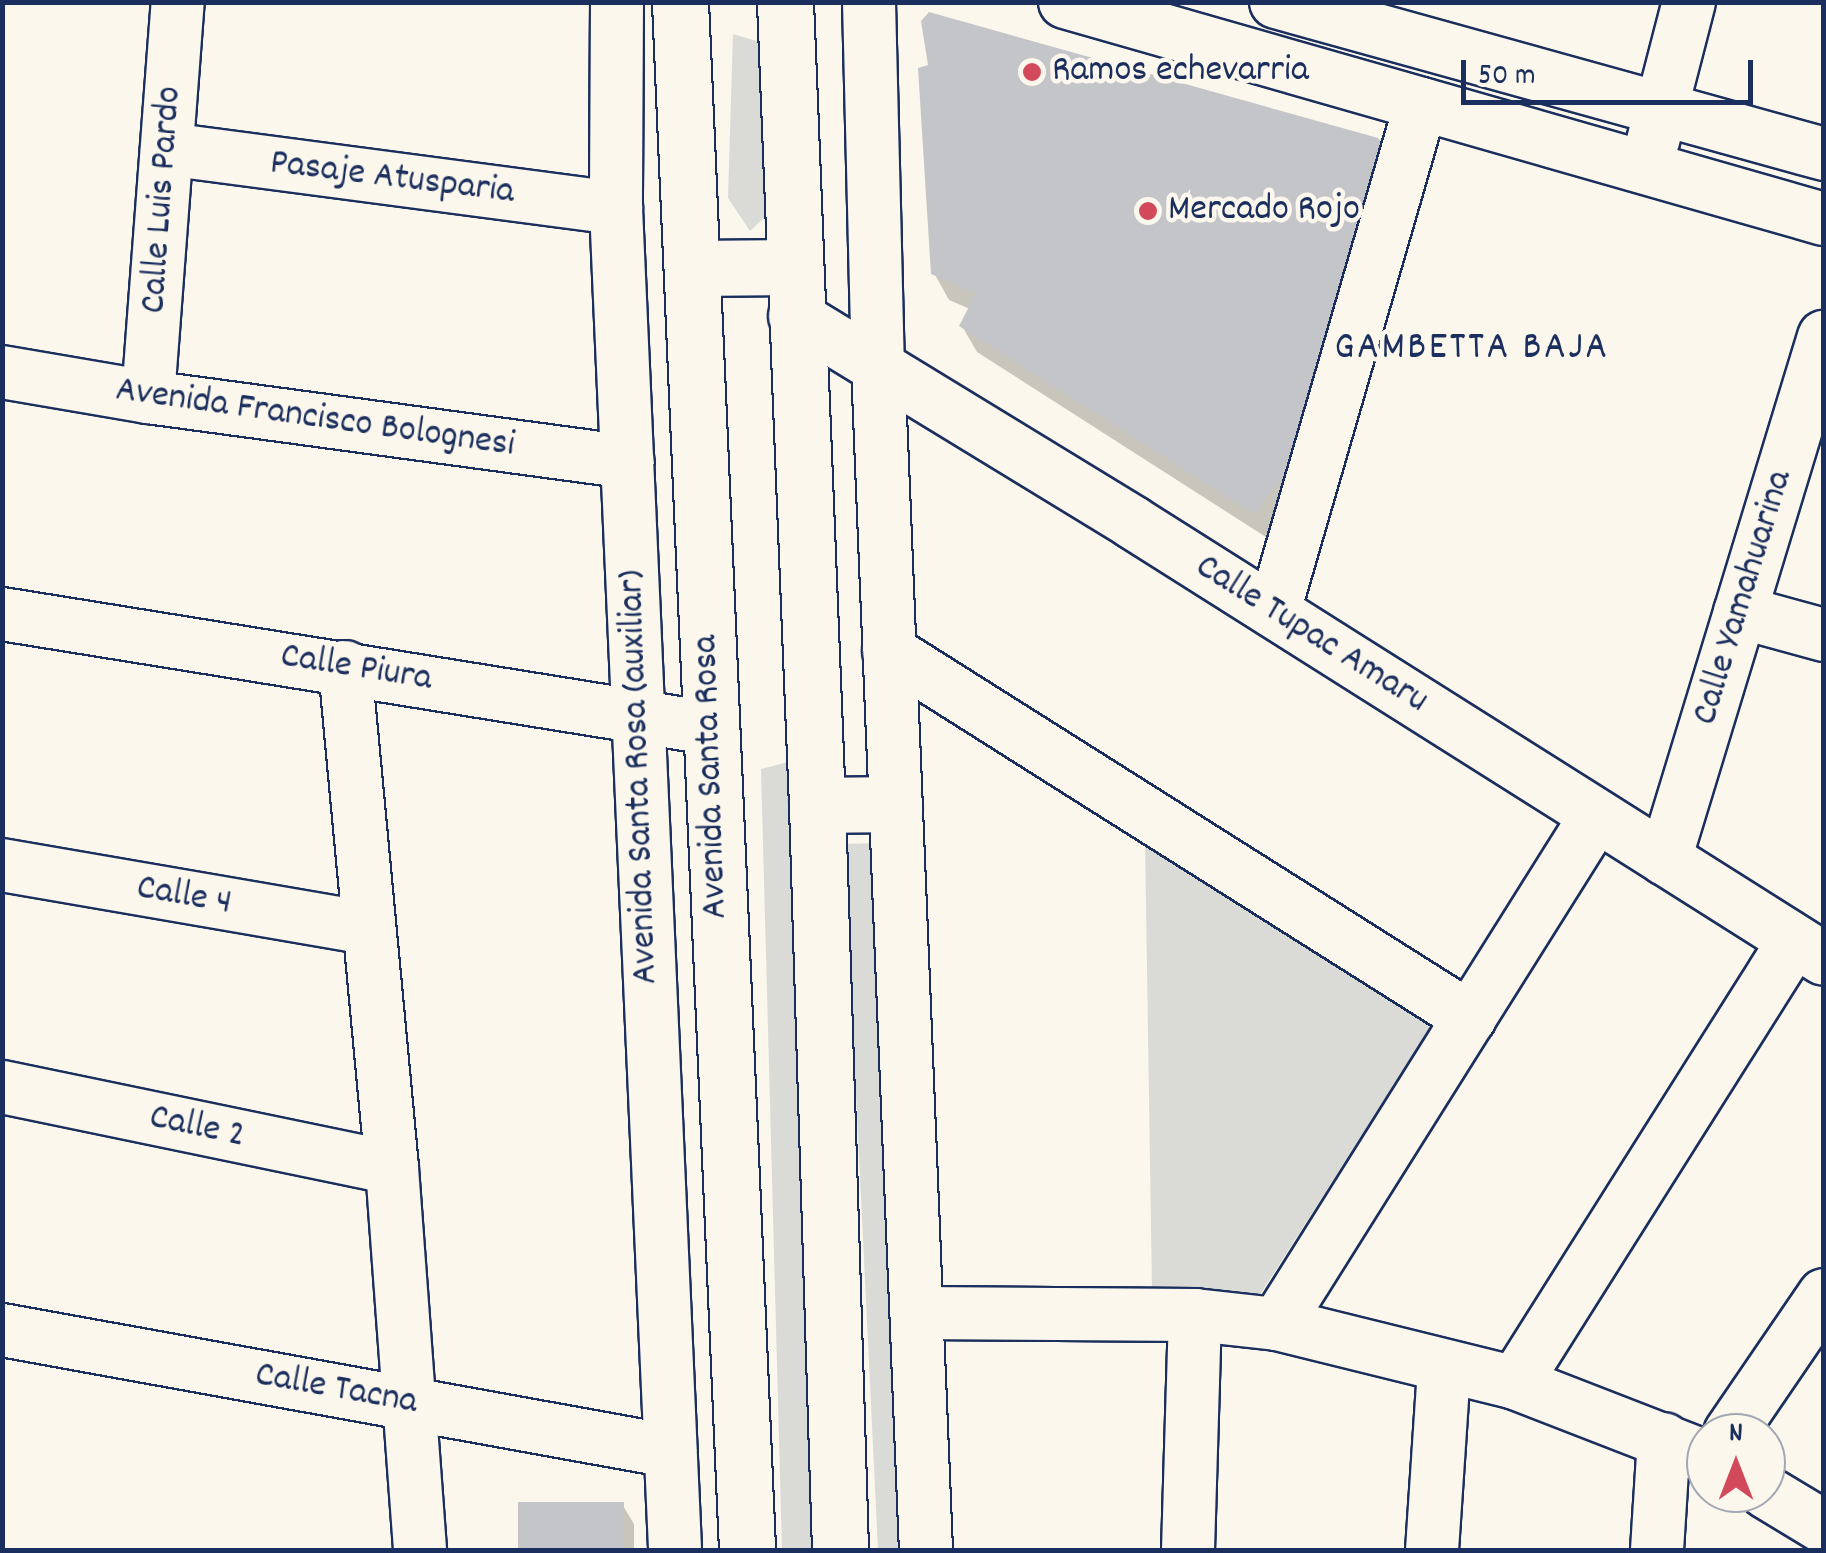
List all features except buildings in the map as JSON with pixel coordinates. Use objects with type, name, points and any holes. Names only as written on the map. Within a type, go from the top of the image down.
[{"type":"main road","name":"Avenida Santa Rosa","points":[[680,2],[747,1550]]},
{"type":"main road","points":[[785,2],[817,805],[840,1550]]},
{"type":"main road","points":[[692,268],[794,292]]},
{"type":"main road","points":[[817,805],[894,804]]},
{"type":"street","name":"Calle Luis Pardo","points":[[148,397],[178,2]]},
{"type":"street","name":"Avenida Santa Rosa (auxiliar)","points":[[617,2],[616,208],[675,1550]]},
{"type":"street","points":[[869,2],[894,804],[926,1550]]},
{"type":"street","points":[[1065,2],[1824,220]]},
{"type":"street","points":[[1276,2],[1331,10],[1824,154]]},
{"type":"street","points":[[1646,171],[1689,2]]},
{"type":"street","points":[[1274,611],[1421,104]]},
{"type":"street","name":"Pasaje Atusparia","points":[[167,150],[616,208]]},
{"type":"street","name":"Calle Tupac Amaru","points":[[794,292],[878,366],[1809,950]]},
{"type":"street","name":"Calle Yamahuarina","points":[[1665,859],[1824,337]]},
{"type":"street","name":"Avenida Francisco Bolognesi","points":[[2,372],[148,397],[628,462]]},
{"type":"street","points":[[1740,612],[1824,635]]},
{"type":"street","name":"Calle Piura","points":[[2,614],[709,728]]},
{"type":"street","points":[[889,651],[1470,1018]]},
{"type":"street","points":[[345,667],[366,928],[392,1168],[420,1550]]},
{"type":"street","points":[[1276,1324],[1596,816]]},
{"type":"street","name":"Calle 4","points":[[2,865],[366,928]]},
{"type":"street","points":[[1515,1383],[1809,950]]},
{"type":"street","name":"Calle 2","points":[[2,1087],[392,1168]]},
{"type":"street","points":[[1744,1413],[1824,1296]]},
{"type":"street","points":[[918,1313],[1195,1315],[1276,1324],[1515,1383],[1685,1448],[1657,1550]]},
{"type":"street","points":[[1188,1550],[1195,1315]]},
{"type":"street","name":"Calle Tacna","points":[[2,1330],[670,1451]]},
{"type":"street","points":[[1432,1550],[1444,1367]]},
{"type":"street","points":[[1786,1504],[1824,1527]]},
{"type":"shaded area","points":[[733,34],[763,43],[776,207],[750,231],[728,198]]},
{"type":"shaded area","points":[[792,761],[820,1550],[782,1550],[761,769]]},
{"type":"shaded area","points":[[1145,840],[1434,1022],[1256,1301],[1152,1290]]},
{"type":"shaded area","points":[[874,843],[898,1550],[878,1550],[844,844]]},
{"type":"place","name":"Ramos echevarria","points":[[1032,72]]},
{"type":"place","name":"Mercado Rojo","points":[[1148,211]]},
{"type":"district","name":"GAMBETTA BAJA","points":[[1472,350]]}]
